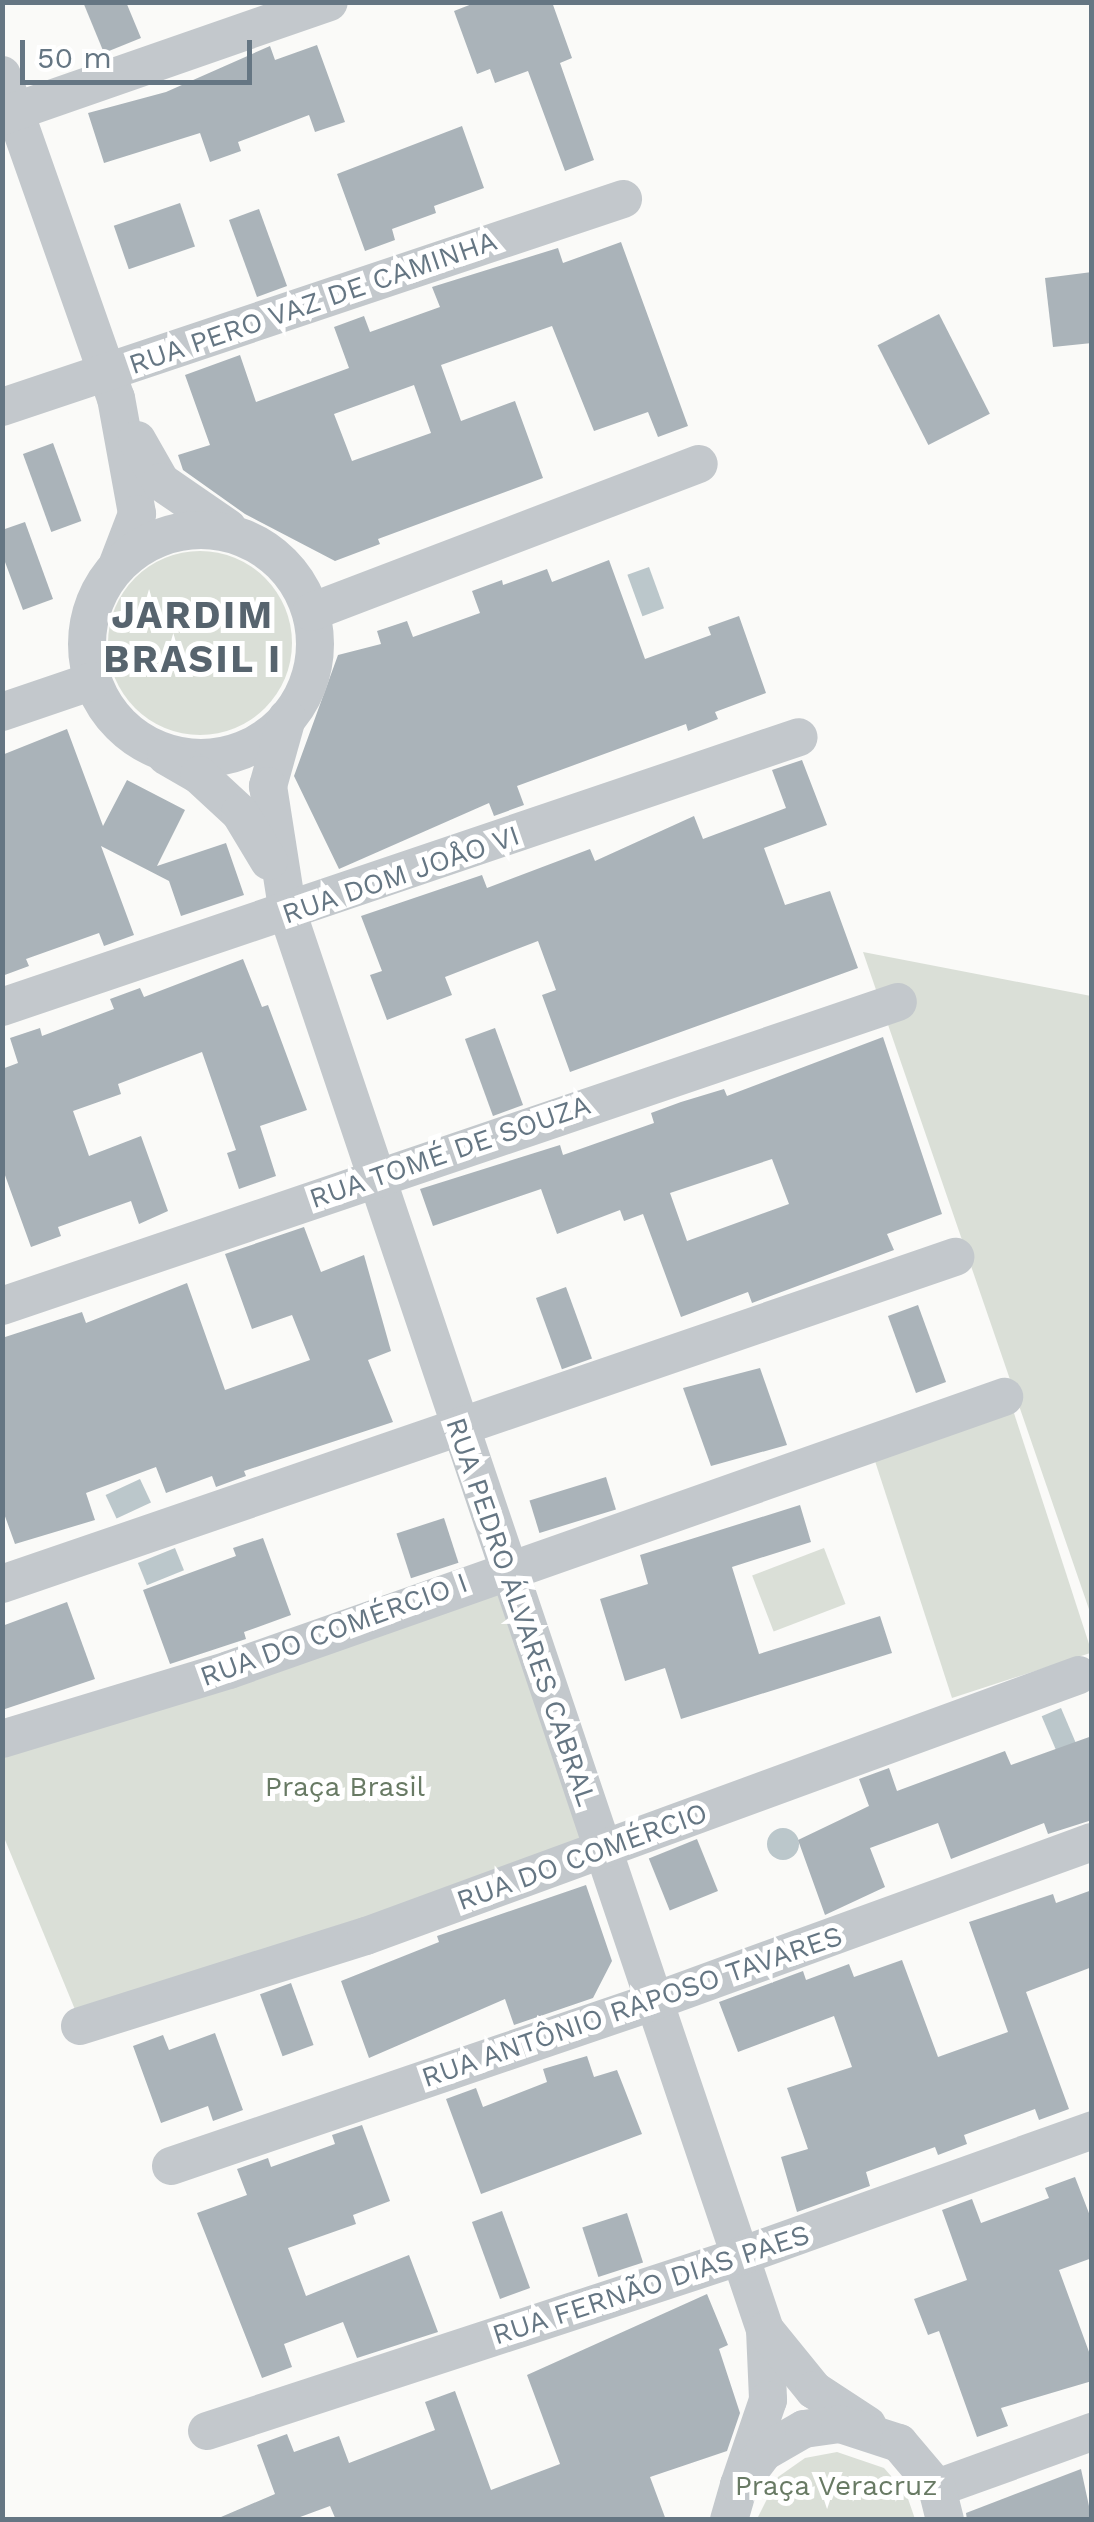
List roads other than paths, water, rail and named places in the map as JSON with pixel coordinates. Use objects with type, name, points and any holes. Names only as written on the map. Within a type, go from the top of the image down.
[{"type":"street","points":[[9,114],[329,2]]},
{"type":"street","points":[[2,75],[9,114],[111,385],[161,482],[284,565],[311,612],[312,669],[288,718],[269,735],[226,755],[176,755],[147,745],[113,717],[93,681],[88,627],[115,568],[127,554],[137,514],[111,385]]},
{"type":"street","name":"RUA PERO VAZ DE CAMINHA","points":[[2,406],[111,385],[623,199]]},
{"type":"street","points":[[311,612],[700,464]]},
{"type":"street","points":[[115,568],[149,542],[183,530],[218,530],[254,542]]},
{"type":"street","points":[[2,712],[93,681]]},
{"type":"street","name":"RUA PEDRO ÁLVARES CABRAL","points":[[285,903],[268,786],[288,718]]},
{"type":"street","name":"RUA DOM JOÅO VI","points":[[2,1007],[285,903],[799,738]]},
{"type":"street","name":"RUA PEDRO ÁLVARES CABRAL","points":[[147,745],[199,774],[240,814],[285,903],[373,1177],[741,2256],[765,2330],[768,2400],[734,2502]]},
{"type":"street","name":"RUA TOMÉ DE SOUZA","points":[[2,1306],[898,1002]]},
{"type":"street","points":[[2,1584],[457,1424],[954,1257]]},
{"type":"street","name":"RUA DO COMÉRCIO I","points":[[2,1739],[229,1670],[508,1568],[1004,1397]]},
{"type":"street","name":"RUA DO COMÉRCIO","points":[[80,2026],[366,1936],[1079,1676]]},
{"type":"street","name":"RUA ANTÔNIO RAPOSO TAVARES","points":[[171,2166],[655,2001],[1092,1842]]},
{"type":"street","name":"RUA FERNÃO DIAS PAES","points":[[207,2431],[741,2256],[1092,2130]]},
{"type":"street","name":"RUA PEDRO ÁLVARES CABRAL","points":[[765,2330],[814,2390],[921,2463],[941,2504]]},
{"type":"street","points":[[734,2502],[764,2452],[804,2429],[840,2424],[882,2434]]},
{"type":"street","points":[[941,2504],[1092,2432]]},
{"type":"district","name":"JARDIM BRASIL I","points":[[193,638]]},
{"type":"park label","name":"Praça Brasil","points":[[345,1787]]},
{"type":"park label","name":"Praça Veracruz","points":[[836,2486]]}]
